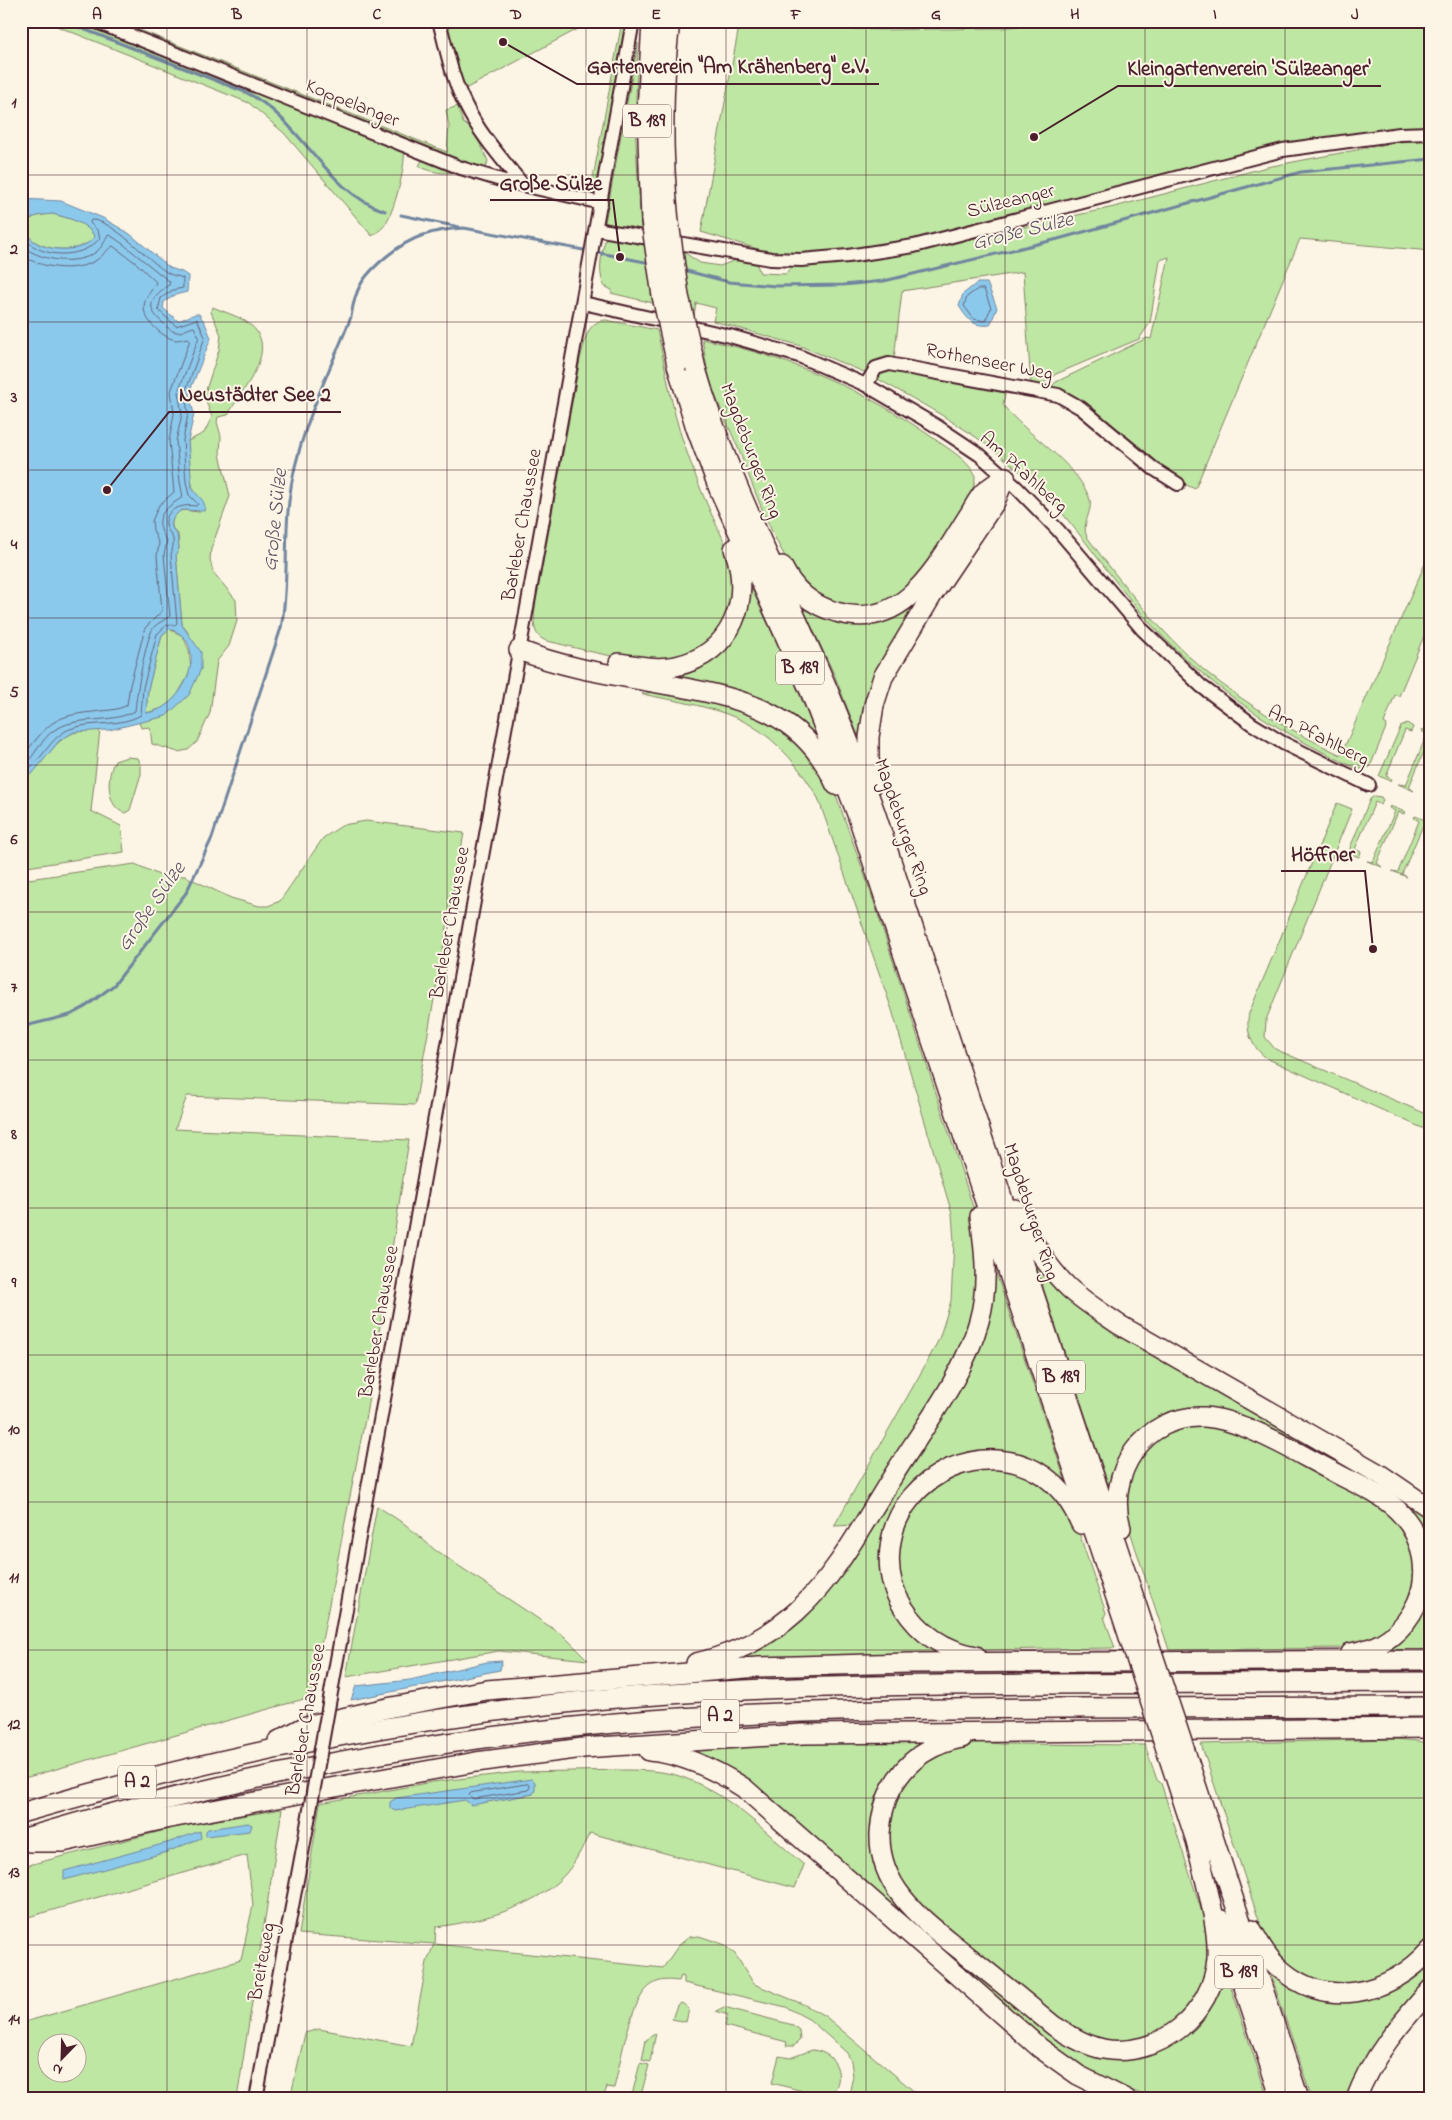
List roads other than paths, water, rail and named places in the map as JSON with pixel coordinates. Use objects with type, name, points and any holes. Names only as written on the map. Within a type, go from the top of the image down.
[{"type":"highway","name":"Magdeburger Ring","points":[[652,21],[646,122],[660,221],[680,296],[696,369],[718,440],[749,516],[834,705],[888,854],[989,1159],[1123,1594]]},
{"type":"highway","name":"Magdeburger Ring","points":[[670,21],[665,75],[660,221],[662,296],[677,365],[696,428],[719,489],[811,693],[840,769],[969,1154],[1140,1643],[1177,1755]]},
{"type":"highway","points":[[749,516],[762,527],[787,576],[807,598],[841,614],[865,615],[882,612],[897,606],[922,585],[983,493],[1004,477]]},
{"type":"highway","points":[[888,854],[893,841],[875,784],[868,748],[870,725],[877,693],[886,671],[900,646],[995,502],[1004,477]]},
{"type":"highway","points":[[519,650],[550,648],[607,661],[660,667],[684,664],[708,652],[728,632],[736,616],[741,597],[742,575],[738,558],[715,502],[719,489]]},
{"type":"highway","points":[[519,650],[546,661],[733,698],[769,712],[799,733],[818,754],[835,782],[856,840],[869,852]]},
{"type":"highway","points":[[649,1675],[707,1661],[737,1650],[776,1628],[798,1610],[822,1583],[850,1544],[947,1390],[963,1363],[975,1334],[985,1288],[985,1249],[969,1154]]},
{"type":"highway","points":[[989,1159],[1042,1256],[1060,1279],[1080,1298],[1118,1324],[1381,1476],[1431,1510]]},
{"type":"highway","points":[[1027,1662],[984,1658],[950,1649],[920,1629],[901,1604],[891,1579],[889,1555],[892,1538],[901,1511],[922,1485],[944,1470],[978,1461],[1006,1461],[1036,1471],[1053,1483],[1069,1500],[1082,1525],[1104,1588],[1123,1594],[1137,1578],[1120,1526],[1117,1509],[1118,1485],[1130,1455],[1157,1428],[1171,1422],[1196,1417],[1232,1422],[1296,1452],[1380,1497],[1403,1516],[1419,1545],[1423,1562],[1420,1592],[1410,1616],[1399,1630],[1386,1641],[1371,1649],[1309,1661]]},
{"type":"highway","points":[[253,1754],[306,1726],[410,1703],[487,1690],[649,1675],[810,1664],[1431,1660]]},
{"type":"highway","name":"A 2","points":[[21,1813],[137,1782],[297,1744],[445,1718],[562,1703],[685,1692],[908,1684],[1431,1682]]},
{"type":"highway","name":"A 2","points":[[21,1840],[126,1809],[330,1763],[466,1740],[640,1721],[882,1709],[1431,1707]]},
{"type":"highway","points":[[1375,1728],[1431,1739]]},
{"type":"highway","points":[[21,1840],[37,1843],[63,1842],[165,1819],[330,1788],[476,1762],[583,1748],[803,1734],[1431,1728]]},
{"type":"highway","points":[[1008,1731],[944,1742],[927,1750],[907,1766],[894,1783],[883,1810],[880,1838],[883,1857],[893,1884],[911,1908],[1066,2034],[1102,2048],[1118,2050],[1138,2048],[1158,2042],[1173,2034],[1186,2023],[1201,2005],[1214,1976],[1217,1944],[1197,1845]]},
{"type":"highway","points":[[583,1748],[664,1753],[706,1767],[735,1782],[779,1818],[1040,2048],[1078,2075],[1126,2099]]},
{"type":"highway","name":"B 189","points":[[1177,1755],[1197,1845],[1281,2099]]},
{"type":"highway","name":"B 189","points":[[1177,1755],[1233,1899],[1299,2099]]},
{"type":"highway","points":[[1233,1899],[1264,1951],[1274,1964],[1298,1982],[1319,1990],[1350,1993],[1376,1988],[1404,1974],[1431,1949]]},
{"type":"highway","points":[[1356,2099],[1364,2078],[1382,2047],[1431,1989]]},
{"type":"street","name":"Koppelanger","points":[[94,21],[461,168],[601,203]]},
{"type":"street","points":[[439,21],[453,72],[465,106],[489,142],[523,184]]},
{"type":"street","name":"Barleber Chaussee","points":[[306,1832],[633,21]]},
{"type":"street","name":"Sülzeanger","points":[[596,229],[771,259],[801,260],[848,256],[891,251],[923,244],[1283,150],[1400,134],[1431,133]]},
{"type":"street","name":"Am Pfahlberg","points":[[583,303],[670,321],[765,345],[814,362],[866,385],[938,427],[980,455],[1046,516],[1143,630],[1188,675],[1214,697],[1262,731],[1304,755],[1369,785]]},
{"type":"street","name":"Rothenseer Weg","points":[[866,385],[876,368],[889,364],[1052,393],[1081,408],[1154,469],[1178,484]]},
{"type":"street","name":"Breiteweg","points":[[256,2099],[306,1832]]},
{"type":"water","points":[[21,199],[61,201],[103,218],[130,234],[170,268],[188,276],[187,292],[175,295],[164,302],[163,308],[178,321],[199,314],[211,338],[189,393],[194,414],[188,441],[192,487],[203,501],[205,507],[204,511],[182,510],[172,521],[172,528],[177,534],[179,548],[176,555],[182,625],[201,652],[201,669],[189,695],[166,716],[109,730],[74,732],[59,741],[33,773],[21,779]],"holes":[[[53,214],[82,224],[95,237],[79,247],[70,249],[51,248],[34,241],[28,235],[25,228],[26,224],[32,218]],[[169,629],[182,636],[189,646],[191,659],[189,674],[173,700],[160,709],[146,713],[148,689],[162,635]]]},
{"type":"water","points":[[977,283],[987,283],[997,308],[990,325],[979,325],[971,322],[959,306],[963,294]]},
{"type":"water","points":[[502,1661],[500,1670],[351,1700],[356,1686],[410,1680],[487,1662]]},
{"type":"water","points":[[532,1779],[535,1782],[533,1794],[471,1805],[465,1800],[395,1811],[390,1808],[390,1802],[396,1798]]},
{"type":"water","points":[[248,1823],[252,1825],[250,1831],[206,1836],[208,1829]]},
{"type":"water","points":[[200,1831],[201,1838],[167,1852],[64,1880],[64,1871],[170,1842]]},
{"type":"waterway","points":[[63,21],[245,92],[265,104],[282,119],[345,188],[364,201],[385,211]]},
{"type":"waterway","name":"Große Sülze","points":[[683,270],[729,282],[776,286],[843,285],[884,281],[1058,239],[1301,172],[1431,159]]},
{"type":"waterway","points":[[401,215],[459,227]]},
{"type":"waterway","name":"Große Sülze","points":[[21,1027],[70,1015],[85,1007],[114,985],[186,893],[212,838],[281,628],[285,596],[289,501],[298,454],[305,430],[351,317],[355,297],[362,282],[372,269],[405,243],[432,232],[453,229],[464,228],[589,251]]},
{"type":"waterway","name":"Große Sülze","points":[[595,252],[650,263]]},
{"type":"place","name":"Gartenverein \"Am Krähenberg\" e.V.","points":[[503,42]]},
{"type":"place","name":"Kleingartenverein 'Sülzeanger'","points":[[1034,137]]},
{"type":"place","name":"Große Sülze","points":[[620,257]]},
{"type":"place","name":"Neustädter See 2","points":[[107,490]]},
{"type":"place","name":"Höffner","points":[[1373,949]]}]
